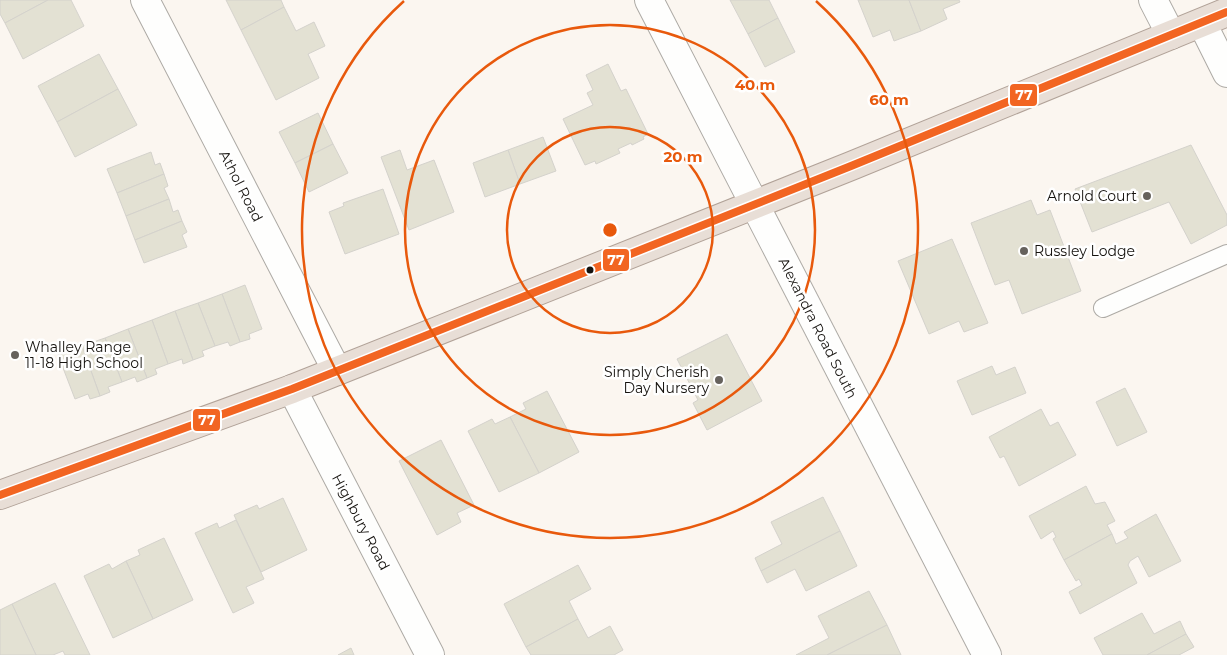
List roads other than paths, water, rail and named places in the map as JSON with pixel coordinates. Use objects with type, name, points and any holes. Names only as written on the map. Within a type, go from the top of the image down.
[{"type":"highway","points":[[0,495],[292,389],[754,205],[1227,12]]},
{"type":"street","name":"Athol Road","points":[[145,0],[337,371]]},
{"type":"street","name":"Alexandra Road South","points":[[649,0],[987,655]]},
{"type":"street","points":[[1153,0],[1171,35]]},
{"type":"street","points":[[1202,23],[1227,73]]},
{"type":"street","name":"Highbury Road","points":[[292,389],[430,655]]},
{"type":"lane","points":[[1103,308],[1227,254]]},
{"type":"place","name":"Arnold Court","points":[[1147,196]]},
{"type":"place","name":"Russley Lodge","points":[[1024,251]]},
{"type":"place","name":"Whalley Range 11-18 High School","points":[[15,355]]},
{"type":"place","name":"Simply Cherish Day Nursery","points":[[719,380]]}]
